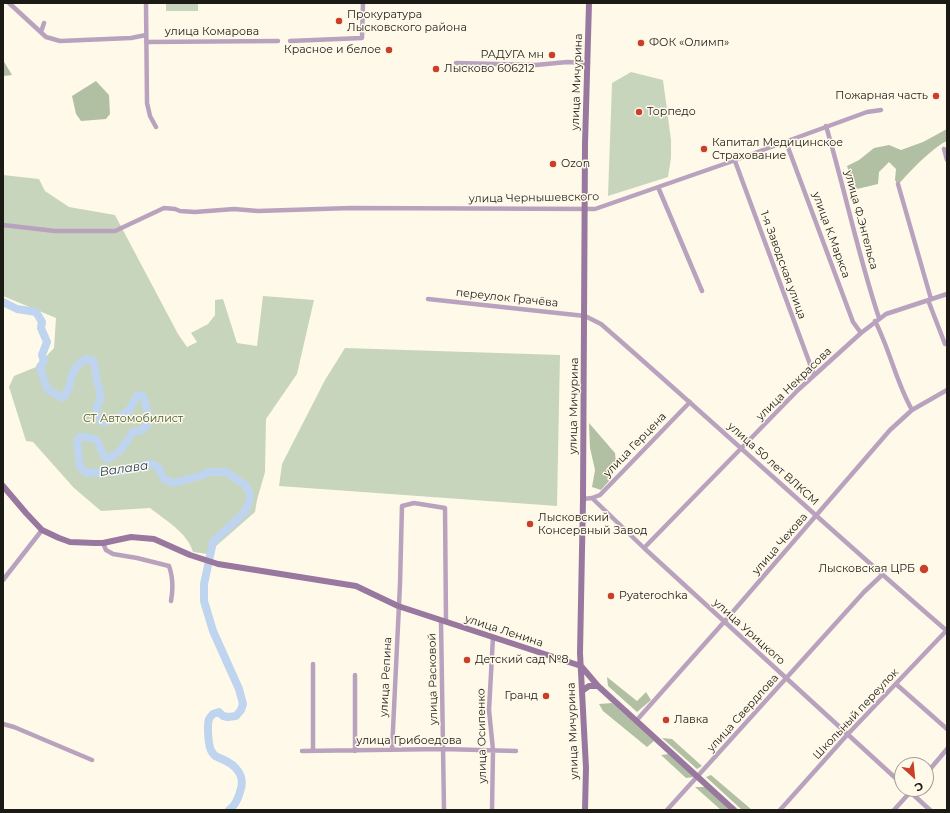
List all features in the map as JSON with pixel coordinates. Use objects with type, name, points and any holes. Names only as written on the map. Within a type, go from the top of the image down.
[{"type":"main road","name":"улица Мичурина","points":[[586,810],[586,768],[581,666],[585,209],[589,3]]},
{"type":"main road","points":[[3,486],[42,530]]},
{"type":"main road","name":"улица Ленина","points":[[42,530],[70,542],[103,543],[131,537],[154,539],[190,555],[218,564],[356,586],[398,606],[581,666]]},
{"type":"main road","points":[[581,666],[598,686],[734,810]]},
{"type":"main road","points":[[582,691],[589,686],[598,686]]},
{"type":"street","points":[[9,3],[46,37],[60,41],[131,38],[146,35]]},
{"type":"street","points":[[146,3],[147,103],[150,116],[156,127]]},
{"type":"street","points":[[290,41],[362,38],[363,3]]},
{"type":"street","points":[[41,32],[44,23]]},
{"type":"street","name":"улица Комарова","points":[[146,42],[278,41]]},
{"type":"street","points":[[456,63],[536,65],[567,62],[588,63]]},
{"type":"street","name":"улица Чернышевского","points":[[3,225],[55,231],[115,231],[164,208],[195,212],[234,209],[258,211],[351,208],[602,208],[735,161],[826,126],[867,112],[881,110]]},
{"type":"street","name":"улица Ф.Энгельса","points":[[826,126],[842,181],[877,320],[905,397],[912,410]]},
{"type":"street","name":"улица К.Маркса","points":[[786,142],[854,322],[861,333]]},
{"type":"street","points":[[944,149],[947,160]]},
{"type":"street","name":"1-я Заводская улица","points":[[735,161],[814,375]]},
{"type":"street","points":[[898,184],[944,344]]},
{"type":"street","points":[[658,187],[702,291]]},
{"type":"street","name":"улица Некрасова","points":[[644,548],[814,375],[861,333],[877,320],[892,312],[947,294]]},
{"type":"street","name":"переулок Грачёва","points":[[428,299],[585,316]]},
{"type":"street","name":"улица 50 лет ВЛКСМ","points":[[585,316],[600,324],[690,402],[882,575],[947,630]]},
{"type":"street","name":"улица Чехова","points":[[636,720],[724,622],[890,430],[912,410],[947,390]]},
{"type":"street","name":"улица Герцена","points":[[592,498],[600,495],[690,402]]},
{"type":"street","points":[[583,499],[592,498]]},
{"type":"street","name":"улица Урицкого","points":[[592,498],[724,622],[894,777]]},
{"type":"street","name":"улица Репина","points":[[392,750],[402,506],[414,503],[445,508]]},
{"type":"street","name":"улица Расковой","points":[[444,810],[443,749],[445,508]]},
{"type":"street","points":[[3,580],[42,530]]},
{"type":"street","points":[[103,543],[106,550],[113,554],[169,566],[172,572],[173,593],[171,601]]},
{"type":"street","name":"улица Свердлова","points":[[667,810],[864,592],[882,575]]},
{"type":"street","name":"Школьный переулок","points":[[780,810],[847,735],[947,630]]},
{"type":"street","name":"улица Осипенко","points":[[492,810],[493,750],[489,710],[493,637]]},
{"type":"street","points":[[313,664],[313,751]]},
{"type":"street","points":[[355,751],[356,675]]},
{"type":"street","points":[[896,684],[947,729]]},
{"type":"street","points":[[3,724],[14,727],[92,760]]},
{"type":"street","name":"улица Грибоедова","points":[[302,751],[443,749],[516,751]]},
{"type":"street","points":[[934,764],[947,749]]},
{"type":"street","points":[[894,810],[904,797]]},
{"type":"street","points":[[917,797],[930,810]]},
{"type":"green space","points":[[166,3],[198,3],[198,11],[166,11]]},
{"type":"green space","points":[[3,60],[12,75],[3,76]]},
{"type":"green space","name":"Торпедо","points":[[631,72],[663,80],[671,140],[671,158],[668,177],[608,196],[612,83]]},
{"type":"green space","points":[[96,81],[109,95],[110,114],[106,119],[81,121],[76,114],[72,96]]},
{"type":"green space","points":[[947,129],[947,141],[928,154],[898,185],[895,180],[896,169],[889,162],[879,172],[878,184],[857,189],[852,182],[847,166],[859,160],[874,148],[889,145],[901,150],[923,142]]},
{"type":"green space","name":"СТ Автомобилист","points":[[3,175],[39,179],[45,191],[69,207],[115,215],[178,334],[187,347],[197,342],[191,333],[208,324],[215,315],[215,300],[223,299],[237,343],[257,346],[263,296],[314,300],[297,374],[266,419],[265,472],[255,512],[207,554],[193,552],[186,538],[181,532],[150,508],[101,511],[74,488],[33,442],[26,441],[9,387],[14,376],[36,367],[54,348],[56,318],[3,296]]},
{"type":"green space","points":[[345,348],[560,355],[557,506],[279,486],[282,464],[325,380]]},
{"type":"green space","points":[[589,423],[615,453],[616,462],[610,480],[601,490],[592,487],[595,470],[590,448]]},
{"type":"green space","points":[[607,677],[637,701],[646,692],[651,700],[637,712],[608,686]]},
{"type":"green space","points":[[612,703],[654,741],[647,747],[603,711],[599,704]]},
{"type":"green space","points":[[662,738],[672,739],[702,766],[697,769]]},
{"type":"green space","points":[[669,754],[694,777],[686,778],[661,755]]},
{"type":"green space","points":[[711,775],[752,810],[742,810],[706,777]]},
{"type":"green space","points":[[695,787],[707,787],[731,810],[721,810]]},
{"type":"waterway","name":"Валава","points":[[3,302],[17,309],[36,312],[42,322],[41,328],[47,342],[42,355],[44,361],[40,367],[47,389],[63,398],[67,393],[75,368],[86,359],[93,361],[100,393],[96,415],[97,418],[103,422],[112,420],[128,412],[137,396],[142,395],[143,397],[146,405],[147,425],[143,430],[133,432],[120,451],[108,459],[104,456],[97,440],[80,437],[77,441],[80,467],[87,473],[116,472],[150,463],[158,467],[164,479],[174,483],[203,475],[208,472],[226,472],[245,485],[249,492],[250,499],[245,512],[213,542],[204,584],[204,601],[213,631],[239,689],[243,704],[241,710],[236,716],[223,716],[219,712],[213,714],[209,718],[208,722],[209,741],[213,753],[232,764],[241,776],[242,786],[239,795],[235,804],[229,810]]},
{"type":"place","name":"Прокуратура Лысковского района","points":[[339,21]]},
{"type":"place","name":"ФОК «Олимп»","points":[[641,43]]},
{"type":"place","name":"Красное и белое","points":[[389,50]]},
{"type":"place","name":"РАДУГА мн","points":[[552,55]]},
{"type":"place","name":"Лысково 606212","points":[[436,69]]},
{"type":"place","name":"Пожарная часть","points":[[936,96]]},
{"type":"place","name":"Торпедо","points":[[639,112]]},
{"type":"place","name":"Капитал Медицинское Страхование","points":[[704,149]]},
{"type":"place","name":"Ozon","points":[[553,164]]},
{"type":"place","name":"Лысковский Консервный Завод","points":[[530,524]]},
{"type":"place","name":"Лысковская ЦРБ","points":[[924,569]]},
{"type":"place","name":"Pyaterochka","points":[[611,596]]},
{"type":"place","name":"Детский сад №8","points":[[467,660]]},
{"type":"place","name":"Гранд","points":[[546,696]]},
{"type":"place","name":"Лавка","points":[[666,720]]}]
